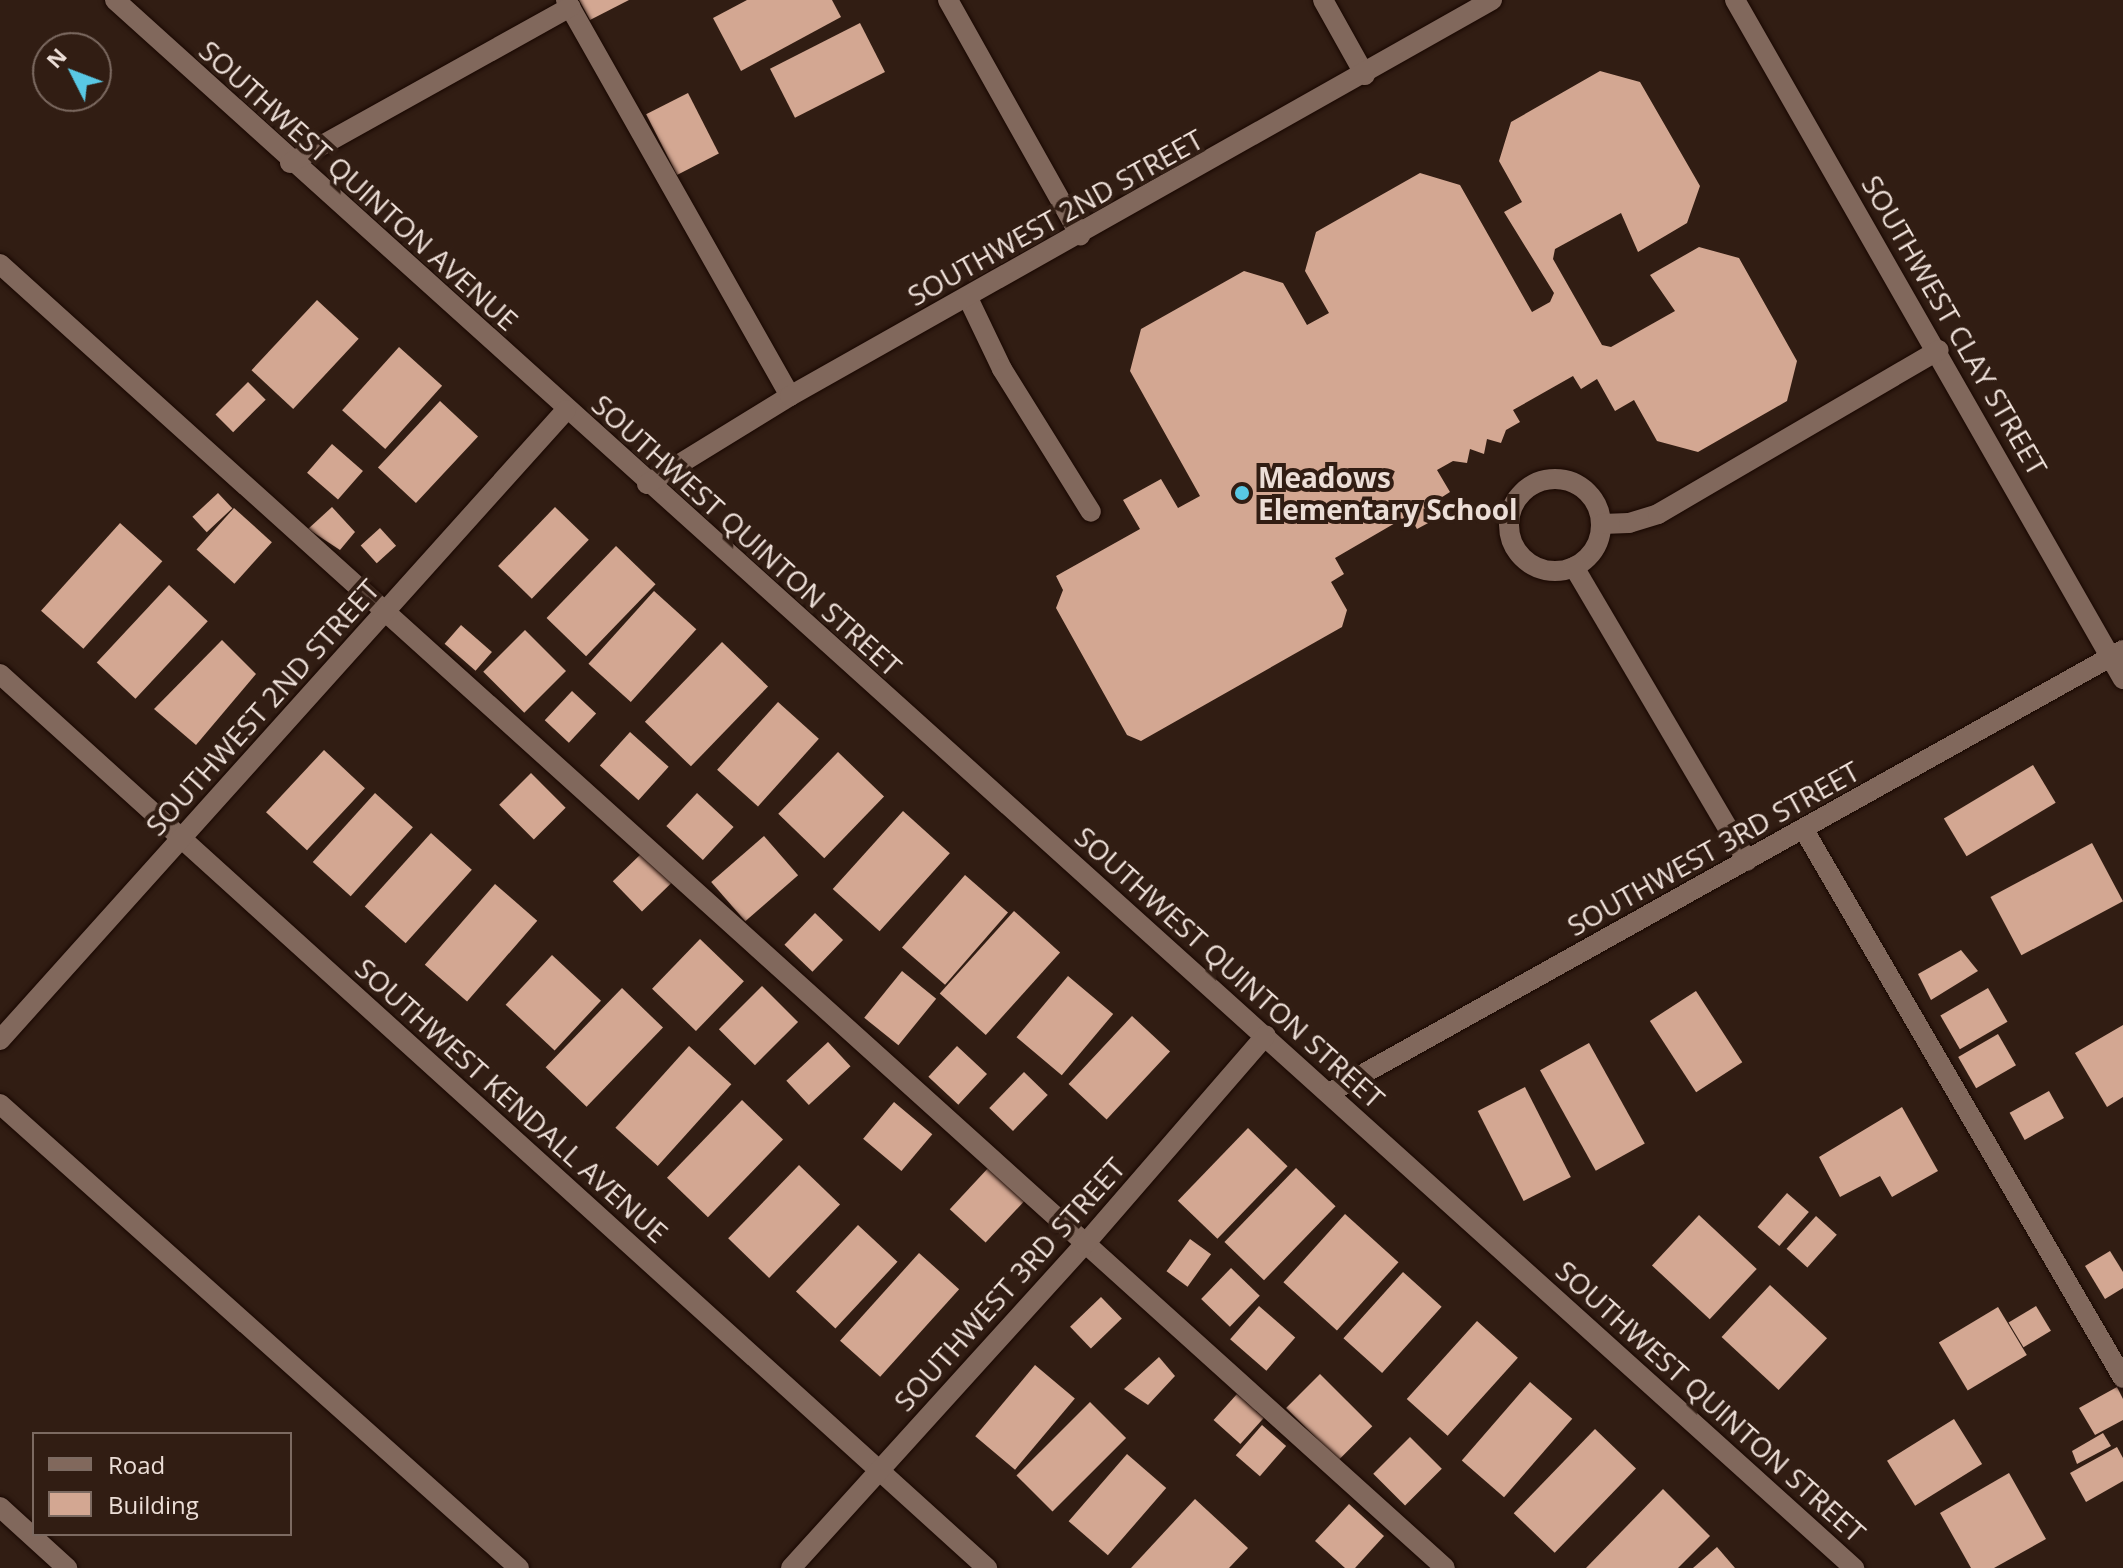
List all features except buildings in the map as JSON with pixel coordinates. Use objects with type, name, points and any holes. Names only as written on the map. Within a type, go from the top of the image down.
[{"type":"street","name":"SOUTHWEST QUINTON AVENUE","points":[[115,0],[290,163],[566,410]]},
{"type":"street","points":[[948,0],[1080,235]]},
{"type":"street","points":[[1323,0],[1365,75]]},
{"type":"street","name":"SOUTHWEST 2ND STREET","points":[[647,484],[790,396],[1365,75],[1492,0]]},
{"type":"street","name":"SOUTHWEST CLAY STREET","points":[[1735,0],[2117,654],[2123,679]]},
{"type":"street","points":[[290,163],[568,3],[790,396]]},
{"type":"street","points":[[0,264],[1445,1568]]},
{"type":"street","points":[[968,298],[1002,369],[1091,512]]},
{"type":"street","points":[[1602,524],[1629,523],[1658,514],[1939,350]]},
{"type":"street","name":"SOUTHWEST 2ND STREET","points":[[0,1040],[566,410]]},
{"type":"street","name":"SOUTHWEST QUINTON STREET","points":[[566,410],[1266,1035],[1854,1568]]},
{"type":"street","points":[[1564,479],[1591,495],[1602,524],[1592,553],[1574,567],[1552,572],[1525,560],[1510,535],[1513,505],[1534,484],[1564,479]]},
{"type":"street","points":[[1574,567],[1747,861]]},
{"type":"street","name":"SOUTHWEST 3RD STREET","points":[[1329,1093],[2117,654]]},
{"type":"street","name":"SOUTHWEST KENDALL AVENUE","points":[[0,674],[987,1568]]},
{"type":"street","points":[[1804,830],[2123,1378]]},
{"type":"street","name":"SOUTHWEST 3RD STREET","points":[[791,1568],[1085,1244],[1266,1035]]},
{"type":"street","points":[[0,1104],[519,1568]]},
{"type":"street","points":[[0,1507],[67,1568]]},
{"type":"place","name":"Meadows Elementary School","points":[[1242,493]]}]
